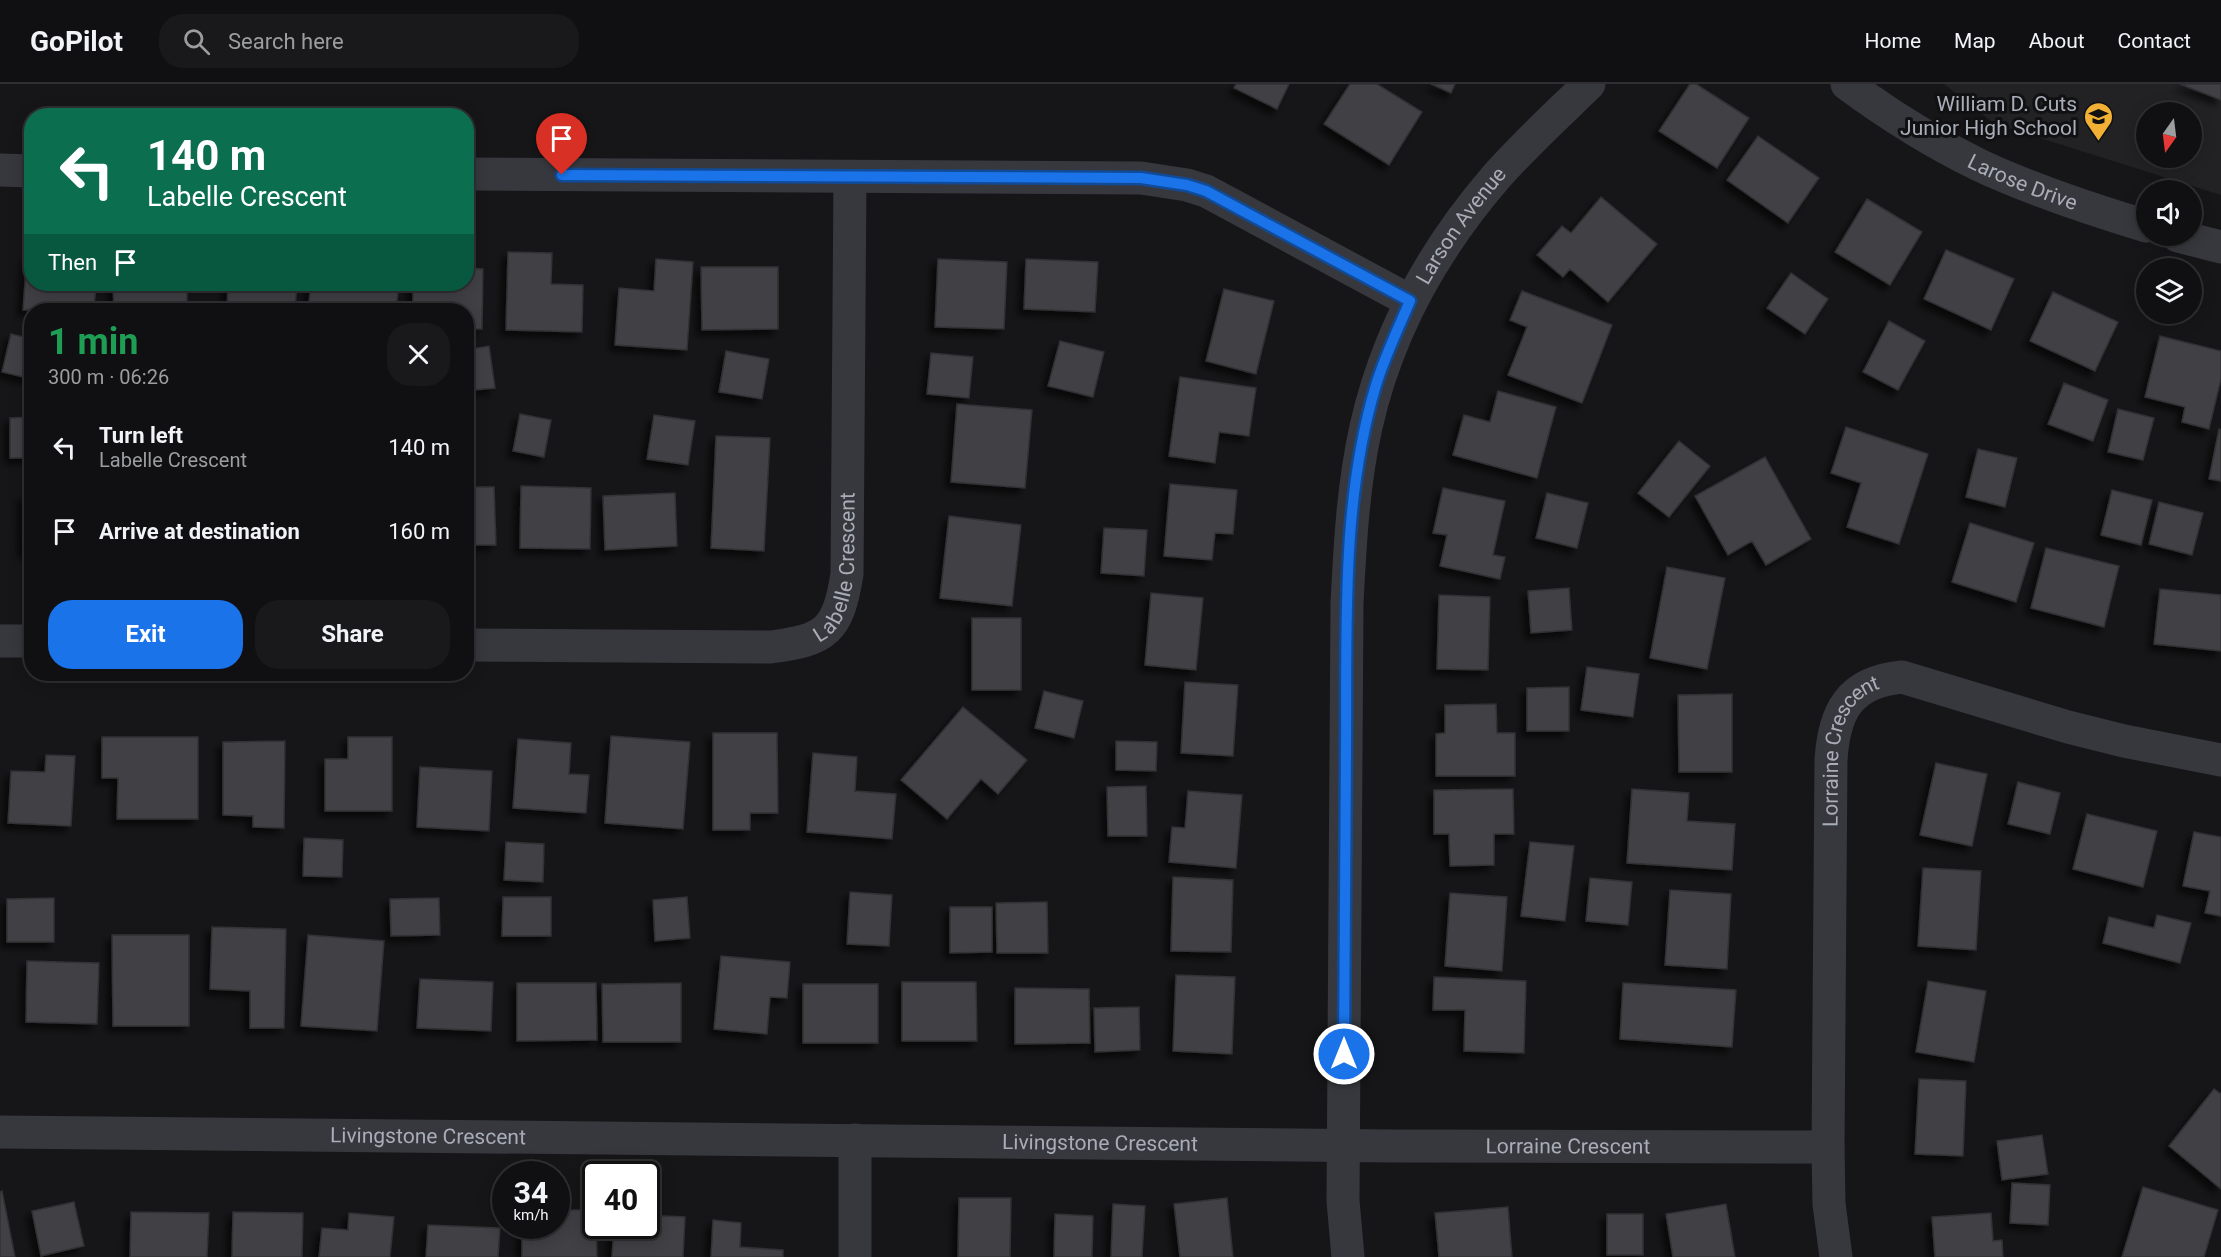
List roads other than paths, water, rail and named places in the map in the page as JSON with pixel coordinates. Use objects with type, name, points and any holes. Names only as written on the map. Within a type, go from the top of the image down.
[{"type":"street","name":"Larson Avenue","points":[[1348,1257],[1344,1224],[1343,1145],[1347,603],[1352,529],[1365,430],[1376,386],[1390,346],[1410,301],[1428,269],[1475,202],[1520,151],[1589,84]]},
{"type":"street","name":"Larose Drive","points":[[1847,84],[1890,115],[1982,166],[2136,223]]},
{"type":"street","points":[[0,170],[24,171]]},
{"type":"street","points":[[474,174],[1141,178],[1187,185],[1206,191],[1410,301]]},
{"type":"street","name":"Labelle Crescent","points":[[474,645],[771,647],[817,638],[829,628],[838,613],[847,574],[850,177]]},
{"type":"street","points":[[2202,242],[2221,247]]},
{"type":"street","points":[[0,641],[24,641]]},
{"type":"street","name":"Lorraine Crescent","points":[[1836,1257],[1829,1204],[1828,1147],[1831,760],[1833,738],[1845,704],[1864,687],[1890,678],[1902,677],[2068,727],[2124,741],[2221,760]]},
{"type":"street","name":"Livingstone Crescent","points":[[0,1132],[1343,1145]]},
{"type":"street","points":[[855,1140],[855,1257]]},
{"type":"street","name":"Lorraine Crescent","points":[[1343,1145],[1828,1147]]},
{"type":"place","name":"William D. Cuts Junior High School","points":[[2098,142]]}]
